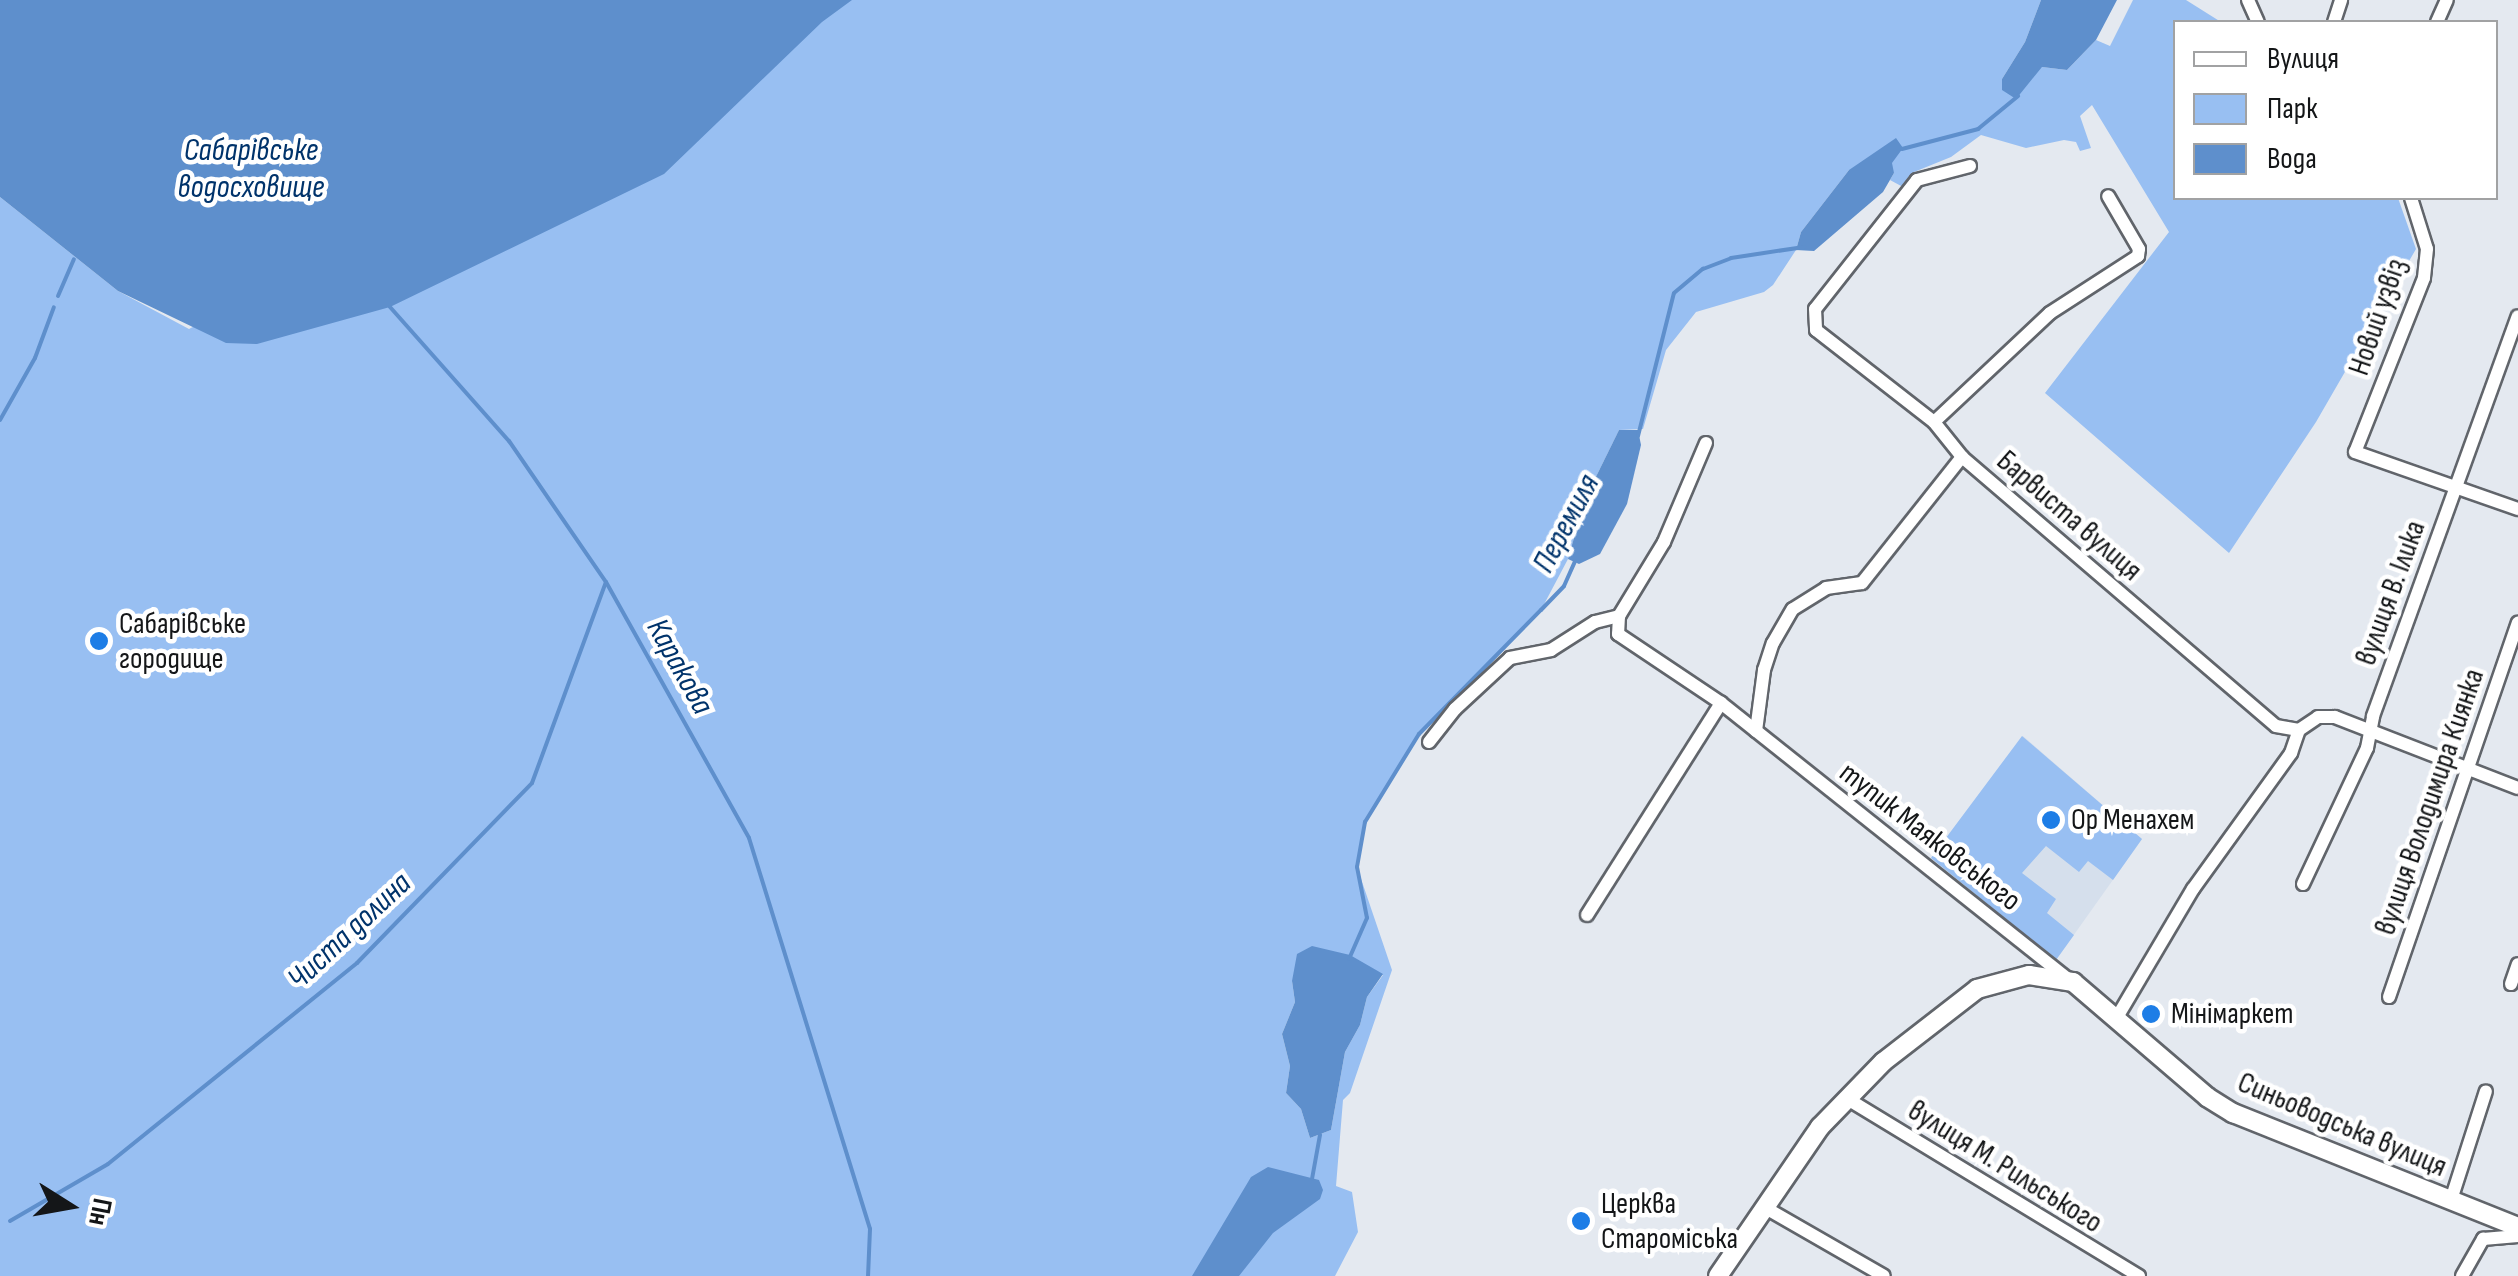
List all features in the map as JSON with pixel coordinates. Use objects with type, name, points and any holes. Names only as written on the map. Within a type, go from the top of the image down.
[{"type":"street","name":"Барвиста вулиця","points":[[1970,166],[1918,180],[1815,309],[1816,330],[1934,422],[1962,457],[2276,726],[2299,730]]},
{"type":"street","points":[[1934,422],[2050,313],[2138,256],[2139,249],[2108,196]]},
{"type":"street","name":"Новий узвіз","points":[[2412,200],[2427,249],[2424,278],[2355,452],[2456,487]]},
{"type":"street","name":"вулиця В. Ілика","points":[[2304,884],[2338,816],[2370,732],[2518,316]]},
{"type":"street","points":[[1429,742],[1455,709],[1510,658],[1551,650],[1595,622],[1619,616],[1664,542],[1706,443]]},
{"type":"street","points":[[1756,731],[1772,643],[1793,609],[1826,588],[1862,583],[1962,457]]},
{"type":"street","points":[[2456,487],[2518,509]]},
{"type":"street","name":"тупик Маяковського","points":[[1619,616],[1618,634],[1721,703],[2073,982]]},
{"type":"street","name":"вулиця Володимира Киянка","points":[[2389,998],[2518,623]]},
{"type":"street","points":[[1586,915],[1721,703]]},
{"type":"street","points":[[2116,1018],[2194,889],[2291,753],[2299,730],[2325,715],[2518,788]]},
{"type":"street","points":[[2511,984],[2518,964]]},
{"type":"street","points":[[1718,1276],[1846,1098],[1883,1062],[1977,989],[2013,976],[2051,976],[2073,982]]},
{"type":"street","name":"Синьоводська вулиця","points":[[2073,982],[2233,1113],[2518,1227]]},
{"type":"street","points":[[2451,1200],[2486,1091]]},
{"type":"street","name":"вулиця М. Рильського","points":[[1846,1098],[2139,1276]]},
{"type":"street","points":[[1764,1207],[1884,1276]]},
{"type":"street","points":[[2462,1276],[2483,1239],[2518,1236]]},
{"type":"shaded area","points":[[2023,736],[2142,839],[2056,960],[1931,858]]},
{"type":"green space","points":[[809,0],[2041,0],[2025,42],[2002,79],[2042,67],[2067,70],[2096,40],[2110,46],[2133,0],[2186,0],[2218,20],[2173,20],[2173,200],[2399,200],[2416,249],[2316,422],[2229,553],[2045,393],[2169,232],[2092,105],[2080,116],[2091,148],[2080,151],[2076,142],[2064,140],[2026,148],[1981,135],[1951,157],[1914,172],[1903,187],[1890,180],[1894,173],[1849,170],[1801,232],[1796,250],[1773,285],[1764,292],[1696,312],[1666,350],[1643,429],[1619,430],[1585,499],[1568,559],[1541,610],[1419,734],[1365,822],[1357,867],[1392,970],[1350,1093],[1343,1100],[1336,1186],[1352,1192],[1358,1232],[1335,1276],[0,1276],[0,197],[118,291],[189,329]],"holes":[[[1383,975],[1367,997],[1360,1025],[1345,1052],[1331,1130],[1310,1138],[1301,1109],[1286,1093],[1290,1066],[1282,1034],[1295,1002],[1292,981]]]},
{"type":"green space","points":[[2022,736],[2142,839],[2113,880],[2088,861],[2079,872],[2046,846],[2022,873],[2056,899],[2047,913],[2074,935],[2056,960],[1931,858]]},
{"type":"water","name":"Сабарівське водосховище","points":[[0,0],[852,0],[822,22],[664,174],[390,307],[257,344],[226,343],[118,291],[0,197]]},
{"type":"water","points":[[2041,0],[2117,0],[2096,40],[2067,70],[2042,67],[2016,99],[2002,90],[2002,79],[2025,42]]},
{"type":"water","points":[[1896,138],[1903,148],[1892,163],[1894,173],[1883,192],[1814,251],[1796,250],[1801,232],[1849,170]]},
{"type":"water","points":[[1619,430],[1638,430],[1641,445],[1627,504],[1600,554],[1579,564],[1568,559],[1585,499]]},
{"type":"water","points":[[1312,946],[1350,955],[1383,974],[1367,997],[1360,1025],[1345,1052],[1331,1130],[1310,1138],[1301,1109],[1286,1093],[1290,1066],[1282,1034],[1295,1002],[1292,981],[1297,954]]},
{"type":"water","points":[[1268,1167],[1319,1180],[1323,1190],[1320,1199],[1273,1233],[1239,1276],[1192,1276],[1251,1177]]},
{"type":"waterway","name":"Перемиля","points":[[1902,149],[1978,129],[2018,96]]},
{"type":"waterway","name":"Перемиля","points":[[1638,436],[1674,293],[1703,269],[1731,258],[1804,247]]},
{"type":"waterway","points":[[58,296],[74,259]]},
{"type":"waterway","points":[[0,420],[35,358],[54,307]]},
{"type":"waterway","name":"Каракова","points":[[390,307],[509,441],[606,582],[749,838],[870,1229],[868,1276]]},
{"type":"waterway","name":"Перемиля","points":[[1349,959],[1367,918],[1357,867],[1365,822],[1419,734],[1564,586],[1575,561]]},
{"type":"waterway","name":"Чиста долина","points":[[10,1221],[108,1164],[357,963],[532,783],[606,582]]},
{"type":"waterway","name":"Перемиля","points":[[1312,1179],[1320,1135]]},
{"type":"place","name":"Сабарівське городище","points":[[99,641]]},
{"type":"place","name":"Ор Менахем","points":[[2051,820]]},
{"type":"place","name":"Мінімаркет","points":[[2151,1014]]},
{"type":"place","name":"Церква Староміська","points":[[1581,1221]]}]
